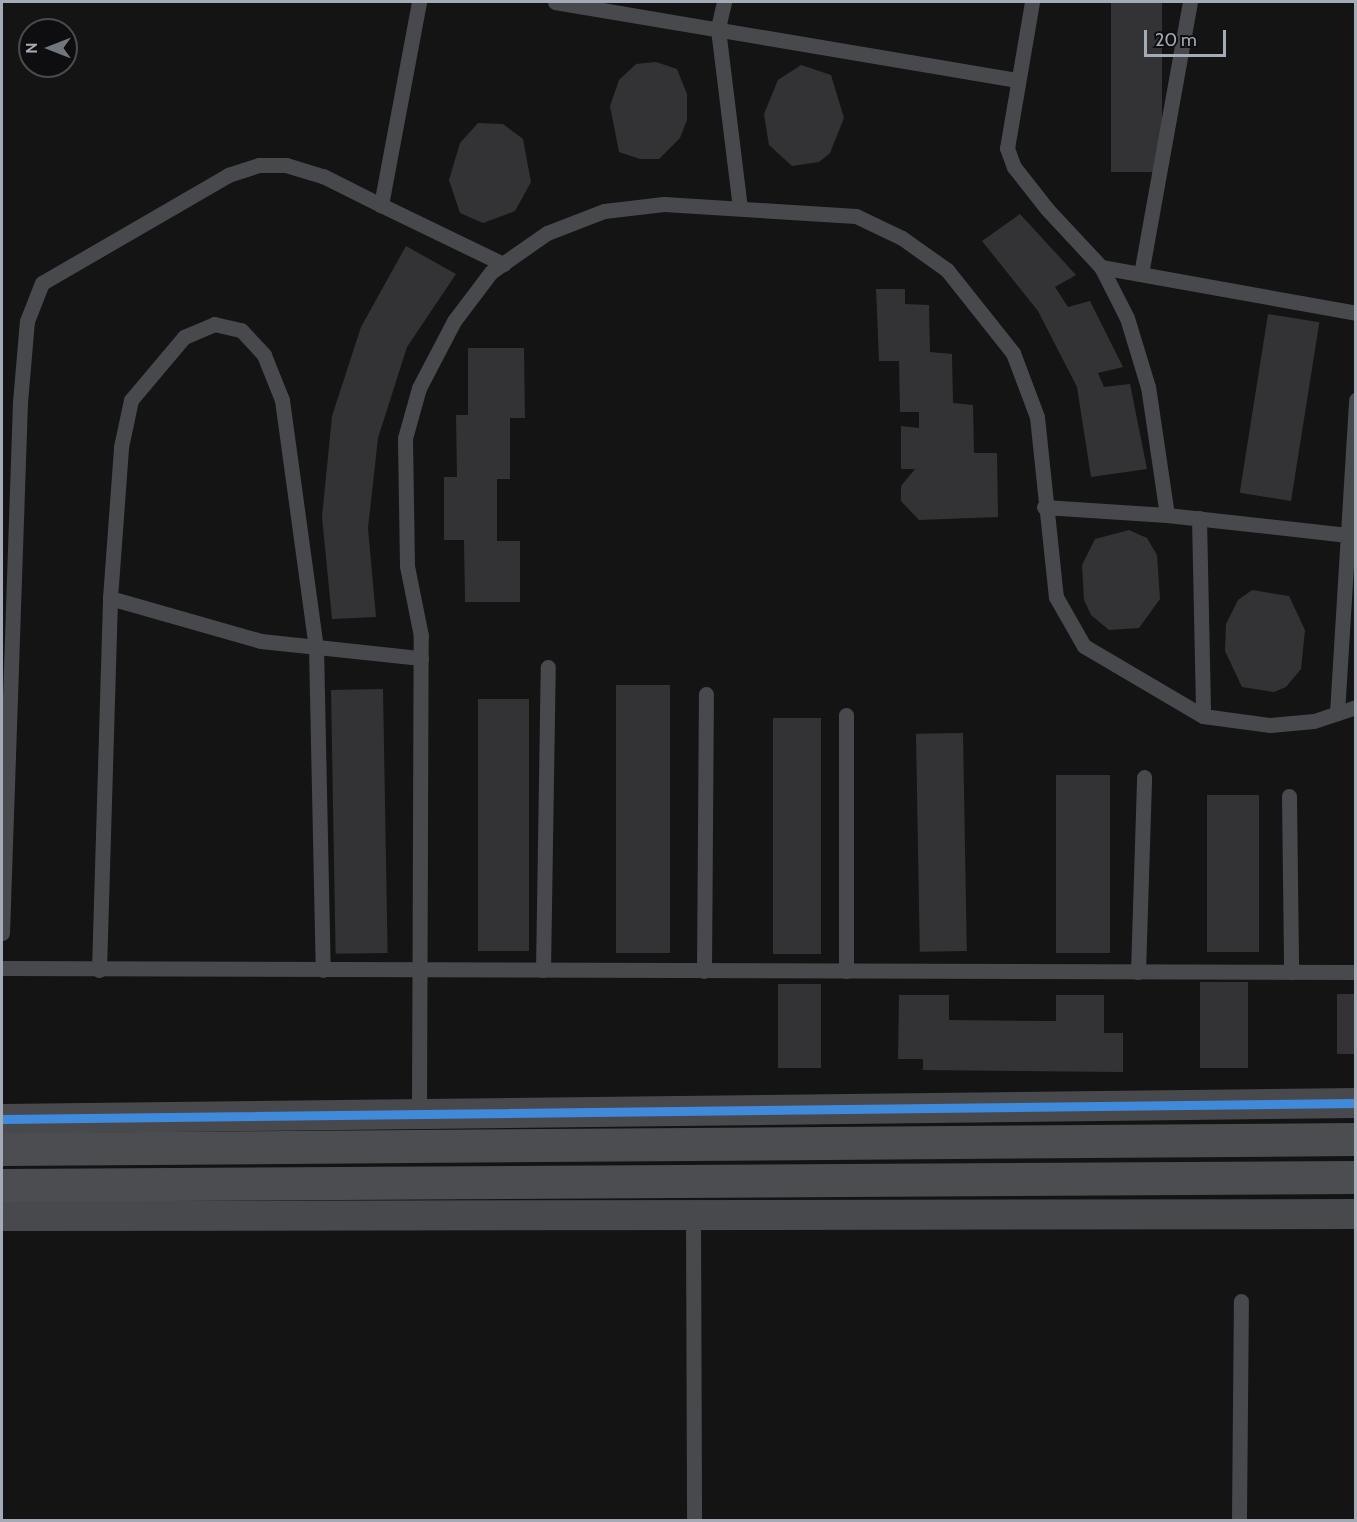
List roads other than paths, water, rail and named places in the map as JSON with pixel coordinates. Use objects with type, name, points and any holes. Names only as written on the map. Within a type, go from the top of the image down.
[{"type":"street","points":[[2,1119],[419,1116],[1356,1103]]},
{"type":"street","points":[[2,1149],[1356,1139]]},
{"type":"street","points":[[2,1185],[1356,1178]]},
{"type":"street","points":[[2,1216],[1356,1214]]},
{"type":"lane","points":[[381,205],[419,2]]},
{"type":"lane","points":[[555,2],[1017,80]]},
{"type":"lane","points":[[724,2],[718,30],[740,207]]},
{"type":"lane","points":[[1032,2],[1007,148],[1014,167],[1101,267],[1127,318],[1148,387],[1167,515]]},
{"type":"lane","points":[[1141,274],[1190,2]]},
{"type":"lane","points":[[2,933],[20,402],[27,321],[42,283],[228,175],[259,165],[286,165],[323,176],[503,264]]},
{"type":"lane","points":[[419,1116],[421,658],[407,566],[405,438],[419,388],[454,321],[503,264],[547,233],[604,211],[664,204],[856,216],[902,238],[947,270],[1013,353],[1037,417],[1044,507],[1056,597],[1084,646],[1203,716],[1270,725],[1337,713],[1356,707]]},
{"type":"lane","points":[[1101,267],[1356,313]]},
{"type":"lane","points":[[99,970],[110,598],[121,447],[131,400],[183,337],[214,324],[241,330],[264,355],[282,400],[316,647],[323,970]]},
{"type":"lane","points":[[1337,713],[1356,400]]},
{"type":"lane","points":[[1044,507],[1167,515],[1348,535]]},
{"type":"lane","points":[[1199,518],[1203,716]]},
{"type":"lane","points":[[110,598],[261,642],[421,658]]},
{"type":"lane","points":[[543,970],[548,667]]},
{"type":"lane","points":[[704,971],[706,694]]},
{"type":"lane","points":[[846,715],[846,971]]},
{"type":"lane","points":[[1138,972],[1144,777]]},
{"type":"lane","points":[[1288,796],[1291,972]]},
{"type":"lane","points":[[2,968],[1356,972]]},
{"type":"lane","points":[[693,1214],[694,1521]]},
{"type":"lane","points":[[1239,1521],[1240,1301]]}]
